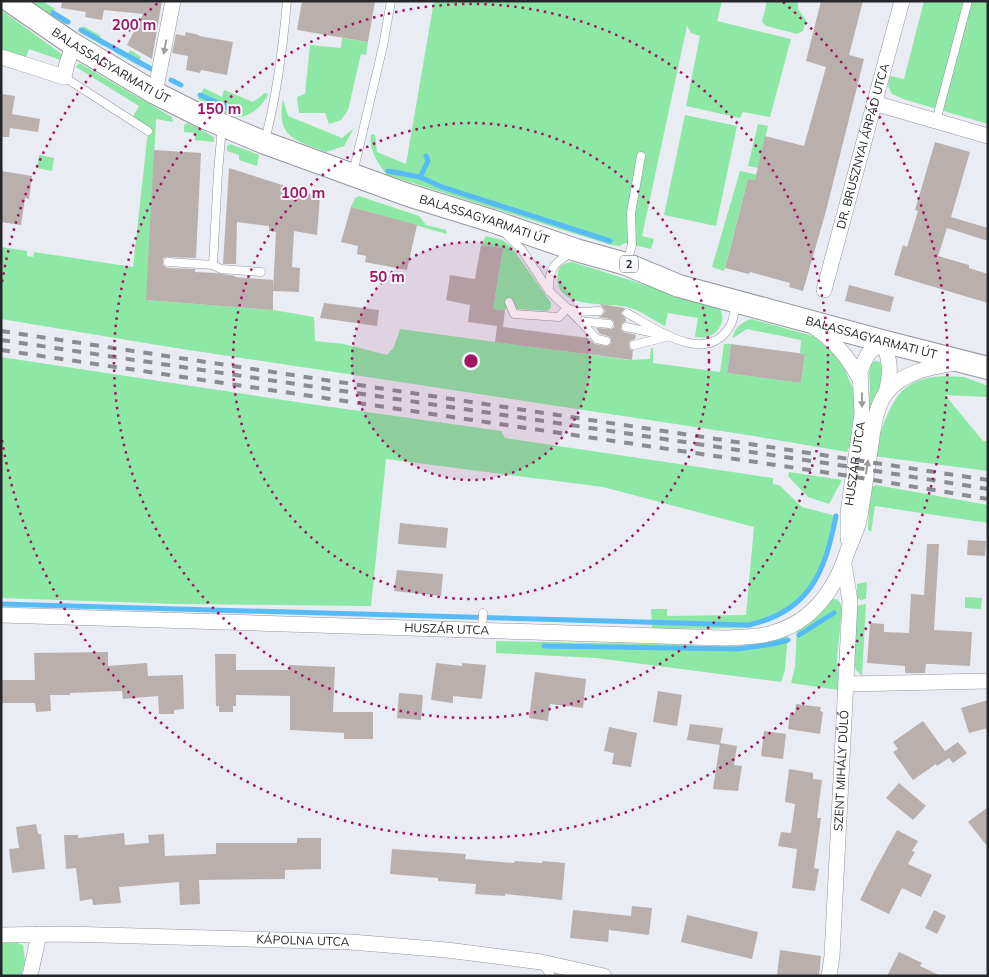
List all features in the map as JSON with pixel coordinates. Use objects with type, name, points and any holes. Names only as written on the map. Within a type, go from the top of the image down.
[{"type":"main road","name":"BALASSAGYARMATI ÚT","points":[[10,1],[74,46],[155,93],[265,143],[430,202],[576,250],[626,264],[679,286],[988,368]]},
{"type":"street","points":[[155,93],[173,1]]},
{"type":"street","name":"DR. BRUSZNYAI ÁRPÁD UTCA","points":[[824,290],[902,1]]},
{"type":"street","points":[[1,57],[64,78],[66,62],[74,46]]},
{"type":"street","points":[[874,103],[988,136]]},
{"type":"street","name":"HUSZÁR UTCA","points":[[802,319],[826,335],[838,346],[860,379]]},
{"type":"street","name":"HUSZÁR UTCA","points":[[1,615],[482,626],[724,638],[754,637],[773,633],[790,626],[814,609],[830,590],[844,564],[860,517],[874,429],[890,376],[886,349],[882,341],[868,354],[860,370],[862,414],[848,513],[848,548]]},
{"type":"street","points":[[886,392],[914,373],[935,366],[963,362]]},
{"type":"street","name":"SZENT MIHÁLY DŰLŐ","points":[[829,976],[832,956],[850,602],[844,564]]},
{"type":"street","points":[[847,684],[988,681]]},
{"type":"street","points":[[30,976],[40,934]]},
{"type":"street","name":"KÁPOLNA UTCA","points":[[1,936],[40,934],[351,942],[447,950],[541,962],[604,976]]},
{"type":"lane","points":[[265,143],[271,117],[287,1]]},
{"type":"lane","points":[[353,175],[383,46],[391,1]]},
{"type":"lane","points":[[936,121],[968,1]]},
{"type":"lane","points":[[64,78],[148,131]]},
{"type":"lane","points":[[213,265],[222,125]]},
{"type":"lane","points":[[626,264],[632,245],[631,212],[641,156]]},
{"type":"lane","points":[[492,221],[522,250],[549,291],[597,340],[606,341]]},
{"type":"lane","points":[[549,291],[549,274],[553,266],[561,258],[576,250]]},
{"type":"lane","points":[[168,262],[213,265],[221,269],[261,272]]},
{"type":"lane","points":[[509,302],[514,314],[559,317],[567,308]]},
{"type":"lane","points":[[627,313],[682,342],[695,345],[708,344],[720,337],[730,326],[736,302]]},
{"type":"lane","points":[[567,308],[578,312],[599,311]]},
{"type":"lane","points":[[580,322],[609,324]]},
{"type":"lane","points":[[626,327],[668,336]]},
{"type":"lane","points":[[634,345],[668,336]]},
{"type":"lane","points":[[482,626],[483,613]]},
{"type":"lane","points":[[541,962],[551,976]]},
{"type":"green space","points":[[34,1],[42,1],[55,9],[53,13],[68,22],[65,24],[35,4]]},
{"type":"green space","points":[[434,1],[722,1],[717,21],[791,39],[770,117],[743,112],[740,118],[686,106],[700,36],[691,33],[687,26],[642,236],[654,239],[651,249],[625,243],[620,246],[611,245],[387,175],[374,156],[371,134],[375,135],[377,152],[406,164]]},
{"type":"green space","points":[[767,1],[798,1],[798,9],[806,20],[803,31],[797,34],[766,26],[762,22]]},
{"type":"green space","points":[[924,1],[988,1],[988,124],[892,94],[888,86],[890,76],[904,79]]},
{"type":"green space","points":[[1,10],[63,55],[63,61],[29,49],[25,60],[1,53]]},
{"type":"green space","points":[[83,26],[101,36],[98,40],[106,45],[103,46],[80,32]]},
{"type":"green space","points":[[342,38],[368,42],[366,55],[361,54],[348,110],[341,120],[329,124],[325,113],[299,113],[297,97],[305,94],[310,45],[341,48]]},
{"type":"green space","points":[[115,50],[127,56],[130,50],[141,57],[138,62],[148,67],[141,67],[114,52]]},
{"type":"green space","points":[[79,63],[172,117],[173,122],[156,119],[147,300],[273,310],[314,317],[315,341],[344,344],[387,355],[394,347],[400,329],[629,360],[650,359],[651,348],[653,348],[653,363],[720,372],[724,344],[731,344],[727,373],[801,383],[805,354],[800,353],[801,340],[747,329],[733,338],[739,326],[751,319],[813,336],[842,363],[854,391],[856,429],[847,452],[754,436],[163,346],[1,319],[1,247],[27,251],[27,256],[33,257],[34,252],[133,267],[148,131],[131,120],[139,106],[76,67]]},
{"type":"green space","points":[[204,88],[222,97],[224,90],[253,102],[265,93],[268,94],[263,103],[254,111],[239,117],[225,113],[198,99]]},
{"type":"green space","points":[[283,99],[288,116],[342,138],[354,128],[344,146],[326,152],[290,136],[282,122]]},
{"type":"green space","points":[[685,115],[737,126],[716,226],[664,215]]},
{"type":"green space","points":[[188,123],[214,137],[214,142],[195,140],[195,133],[184,132],[184,125]]},
{"type":"green space","points":[[758,124],[768,126],[758,168],[748,166]]},
{"type":"green space","points":[[230,144],[259,155],[257,166],[239,160],[239,155],[227,151],[227,146]]},
{"type":"green space","points":[[39,155],[54,158],[52,171],[37,168]]},
{"type":"green space","points":[[740,171],[769,177],[767,184],[748,179],[724,271],[712,267]]},
{"type":"green space","points":[[359,196],[419,216],[426,225],[446,230],[447,234],[351,207],[355,198]]},
{"type":"green space","points":[[486,236],[502,240],[511,246],[551,303],[551,308],[547,311],[493,309],[503,248],[481,245]]},
{"type":"green space","points":[[572,262],[719,308],[722,316],[721,324],[716,332],[708,337],[695,337],[698,318],[668,313],[665,326],[632,308],[594,304],[571,298],[563,293],[558,284],[558,272],[563,265]]},
{"type":"green space","points":[[1,357],[501,431],[505,438],[773,478],[773,484],[779,485],[802,507],[836,516],[826,559],[813,586],[798,603],[747,628],[652,629],[651,609],[667,609],[667,616],[746,615],[754,527],[603,487],[386,459],[371,606],[177,604],[1,598]]},
{"type":"green space","points":[[875,361],[882,364],[885,375],[877,395],[865,455],[870,385],[869,373],[871,364]]},
{"type":"green space","points":[[944,376],[964,377],[988,386],[988,397],[945,395],[983,441],[988,441],[988,471],[873,456],[890,409],[901,393],[911,384],[920,380]]},
{"type":"green space","points":[[789,472],[842,480],[829,504],[808,497],[788,476]]},
{"type":"green space","points":[[876,485],[988,505],[988,523],[875,506],[871,532],[868,529],[870,488]]},
{"type":"green space","points":[[867,582],[866,599],[860,600],[857,597],[857,584]]},
{"type":"green space","points":[[965,597],[982,598],[981,609],[965,608]]},
{"type":"green space","points":[[836,599],[840,602],[842,609],[837,658],[839,690],[791,683],[795,667],[797,628],[829,600]]},
{"type":"green space","points":[[866,604],[862,676],[856,670],[852,657],[855,606]]},
{"type":"green space","points":[[788,633],[785,670],[781,682],[596,658],[496,653],[496,641],[740,646],[772,640]]},
{"type":"green space","points":[[11,941],[23,945],[25,961],[21,976],[1,976],[1,943]]},
{"type":"building","points":[[62,1],[162,1],[152,59],[127,45],[143,14],[104,10],[102,20],[85,17],[86,12],[61,8]]},
{"type":"building","points":[[302,1],[375,1],[368,42],[297,30]]},
{"type":"building","points":[[821,1],[863,1],[849,55],[864,59],[826,211],[803,291],[789,287],[790,283],[750,272],[749,274],[725,268],[748,179],[755,180],[765,136],[804,146],[826,67],[806,61]]},
{"type":"building","points":[[186,32],[233,42],[227,75],[201,70],[200,73],[186,70],[188,56],[172,53],[176,34],[185,36]]},
{"type":"building","points":[[1,94],[15,96],[12,114],[40,119],[38,132],[10,128],[9,137],[1,137]]},
{"type":"building","points":[[935,142],[970,152],[951,217],[988,228],[988,241],[947,228],[938,256],[969,265],[969,268],[988,274],[988,303],[894,275],[903,245],[907,247],[918,211],[915,210]]},
{"type":"building","points":[[154,150],[201,153],[196,258],[166,257],[163,259],[163,265],[168,268],[195,269],[195,272],[273,280],[273,310],[146,300]]},
{"type":"building","points":[[229,168],[320,197],[317,235],[294,231],[292,267],[300,268],[299,292],[273,291],[276,232],[269,231],[269,226],[237,222],[236,264],[223,264]]},
{"type":"building","points":[[1,171],[32,176],[29,199],[25,198],[21,225],[1,222]]},
{"type":"building","points":[[351,207],[417,225],[407,270],[365,262],[366,256],[357,254],[358,246],[341,242]]},
{"type":"building","points":[[481,245],[503,248],[493,309],[505,310],[503,327],[588,338],[595,344],[607,346],[611,343],[611,339],[600,334],[596,328],[611,329],[614,327],[614,322],[610,319],[598,317],[605,311],[600,304],[625,308],[621,313],[626,321],[622,324],[621,329],[624,332],[636,335],[635,339],[630,341],[629,344],[630,349],[633,350],[632,360],[495,342],[497,326],[468,322],[470,305],[446,300],[450,275],[475,279]]},
{"type":"building","points":[[849,285],[894,297],[890,312],[845,301]]},
{"type":"building","points":[[324,303],[379,310],[377,326],[320,318]]},
{"type":"building","points":[[731,344],[805,354],[801,383],[727,373]]},
{"type":"building","points":[[400,523],[448,528],[446,548],[398,544]]},
{"type":"building","points":[[968,540],[986,541],[985,556],[967,555]]},
{"type":"building","points":[[927,544],[939,544],[934,630],[972,632],[970,666],[926,664],[925,673],[905,673],[905,666],[867,663],[870,623],[884,624],[884,632],[909,633],[911,594],[924,595]]},
{"type":"building","points":[[397,570],[443,574],[441,596],[394,591]]},
{"type":"building","points":[[108,652],[108,666],[147,663],[148,676],[183,675],[184,709],[174,710],[174,714],[159,714],[158,696],[123,699],[122,691],[50,695],[51,711],[36,712],[35,703],[1,703],[1,680],[35,680],[34,653]]},
{"type":"building","points":[[215,654],[236,654],[236,670],[289,670],[289,665],[335,667],[333,712],[373,712],[373,739],[344,739],[344,733],[290,730],[290,696],[236,695],[236,706],[233,706],[233,712],[219,712],[219,706],[216,706]]},
{"type":"building","points":[[436,663],[462,666],[462,663],[486,665],[482,699],[453,696],[453,703],[431,700]]},
{"type":"building","points":[[535,672],[586,679],[583,708],[550,704],[548,721],[529,718]]},
{"type":"building","points":[[658,691],[682,695],[677,726],[653,722]]},
{"type":"building","points":[[399,693],[423,695],[421,720],[397,718]]},
{"type":"building","points":[[988,700],[988,728],[969,733],[961,708]]},
{"type":"building","points":[[796,704],[821,707],[820,711],[823,712],[820,734],[788,729],[790,712],[795,713]]},
{"type":"building","points":[[923,721],[945,751],[958,742],[967,753],[953,763],[949,758],[937,766],[936,764],[913,780],[893,752],[898,749],[893,742]]},
{"type":"building","points":[[690,724],[723,728],[720,745],[687,740]]},
{"type":"building","points":[[609,727],[637,733],[631,767],[612,764],[614,753],[604,751]]},
{"type":"building","points":[[764,731],[786,734],[783,759],[761,756]]},
{"type":"building","points":[[720,743],[737,746],[734,765],[742,766],[738,791],[713,789]]},
{"type":"building","points":[[789,769],[813,773],[813,779],[822,780],[817,818],[821,818],[814,868],[819,869],[815,891],[792,888],[797,849],[778,846],[781,832],[791,833],[795,804],[785,802]]},
{"type":"building","points":[[899,783],[926,806],[913,820],[886,798]]},
{"type":"building","points":[[988,807],[988,847],[968,822]]},
{"type":"building","points":[[36,824],[38,834],[41,834],[45,869],[12,873],[9,849],[19,848],[16,827]]},
{"type":"building","points":[[897,830],[918,841],[912,851],[915,852],[908,864],[932,875],[921,897],[902,888],[889,914],[860,900]]},
{"type":"building","points":[[124,833],[125,845],[149,843],[148,835],[164,834],[165,856],[216,854],[216,843],[297,843],[297,838],[321,838],[321,869],[285,870],[285,879],[199,880],[200,904],[180,905],[179,882],[119,887],[121,903],[93,905],[92,899],[80,901],[76,868],[66,869],[64,835],[78,835],[78,838]]},
{"type":"building","points":[[392,849],[466,854],[465,859],[514,863],[515,861],[542,863],[543,861],[565,863],[562,900],[505,894],[505,896],[475,894],[476,884],[438,881],[438,878],[390,874]]},
{"type":"building","points":[[632,906],[652,908],[649,935],[609,930],[608,942],[570,938],[573,910],[631,916]]},
{"type":"building","points":[[934,910],[946,916],[937,934],[925,928]]},
{"type":"building","points":[[687,915],[758,932],[752,959],[681,942]]},
{"type":"building","points":[[780,950],[821,956],[819,976],[777,975]]},
{"type":"building","points":[[899,952],[922,963],[920,966],[941,976],[887,976]]},
{"type":"waterway","points":[[53,13],[68,22]]},
{"type":"waterway","points":[[81,30],[155,71]]},
{"type":"waterway","points":[[171,80],[181,85]]},
{"type":"waterway","points":[[200,95],[238,112]]},
{"type":"waterway","points":[[420,177],[428,161],[426,156]]},
{"type":"waterway","points":[[388,171],[420,177],[442,187],[610,241]]},
{"type":"waterway","points":[[1,604],[749,625],[770,619],[787,610],[811,586],[820,571],[826,555],[836,516]]},
{"type":"waterway","points":[[799,635],[834,613]]},
{"type":"waterway","points":[[544,646],[738,649],[788,640]]},
{"type":"railway","points":[[1,331],[988,480]]},
{"type":"railway","points":[[1,340],[988,489]]},
{"type":"railway","points":[[1,350],[843,475],[988,499]]}]
